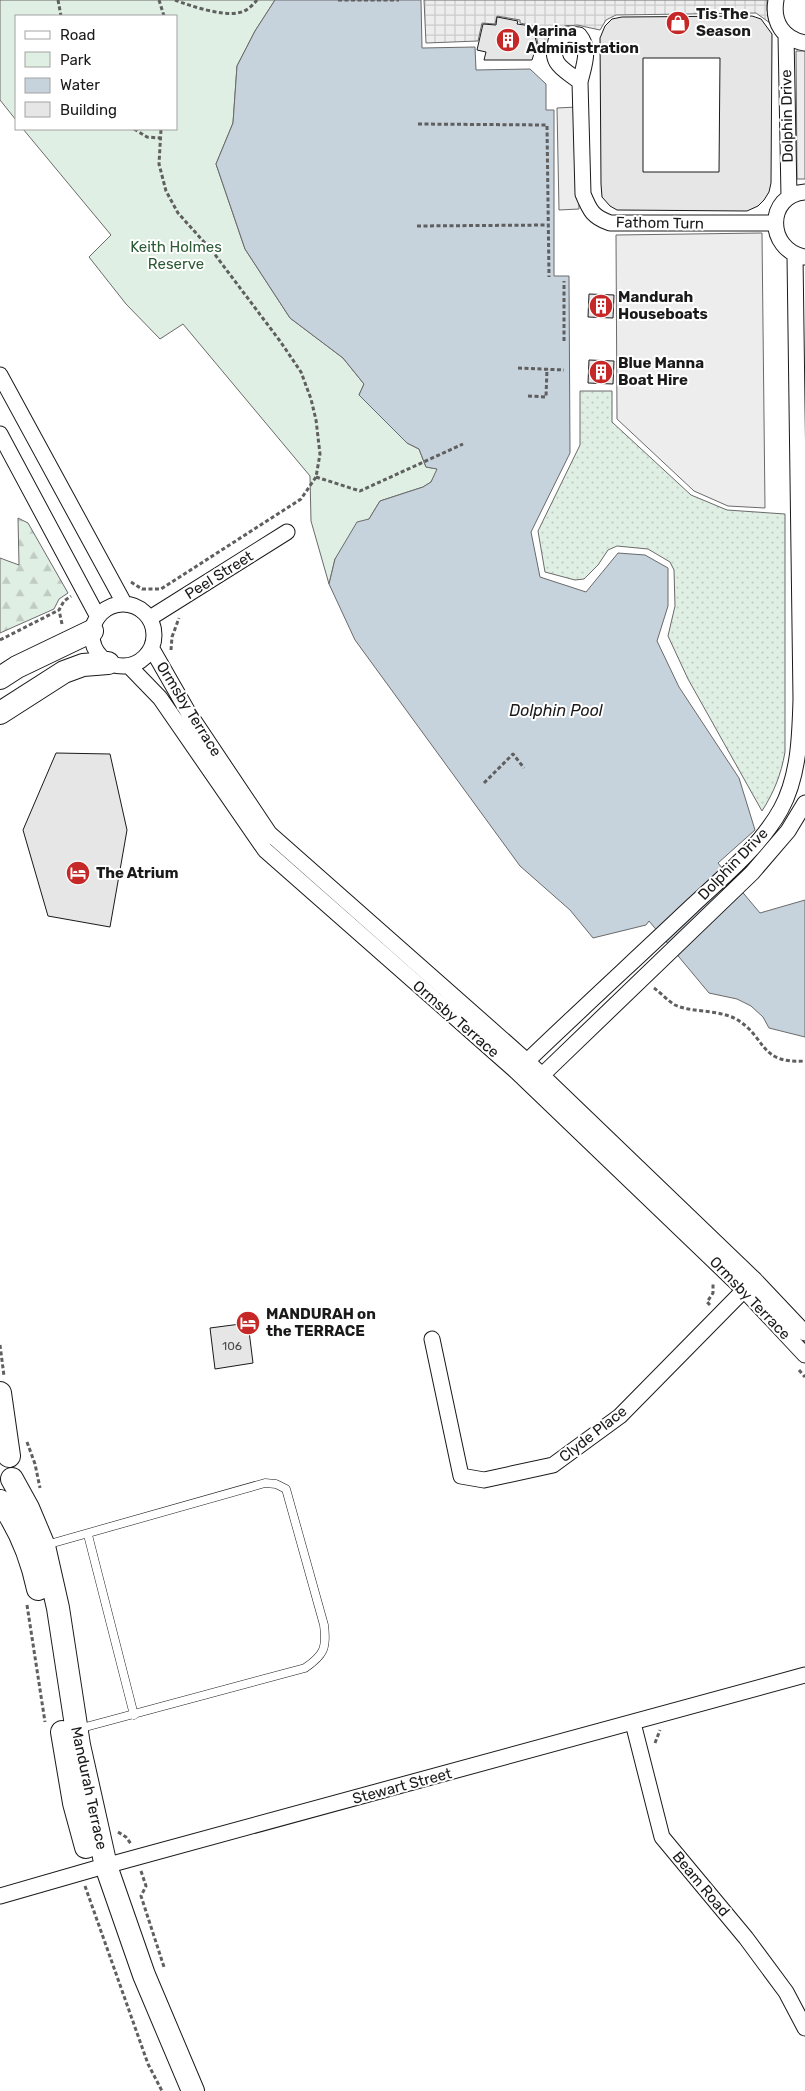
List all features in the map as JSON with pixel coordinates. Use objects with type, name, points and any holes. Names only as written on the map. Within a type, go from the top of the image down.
[{"type":"main road","points":[[0,678],[69,642],[95,624]]},
{"type":"main road","points":[[0,713],[64,672],[83,665],[118,664]]},
{"type":"main road","points":[[0,1393],[5,1454],[14,1464],[6,1484]]},
{"type":"main road","name":"Mandurah Terrace","points":[[6,1484],[28,1508],[44,1546],[58,1608],[76,1729],[90,1799],[100,1867],[151,2031],[178,2091]]},
{"type":"main road","name":"Mandurah Terrace","points":[[0,1501],[14,1519],[26,1544],[32,1564],[43,1610],[74,1803],[193,2091]]},
{"type":"street","points":[[776,0],[776,19],[779,28],[794,40],[805,43]]},
{"type":"street","name":"Dolphin Drive","points":[[786,35],[789,197]]},
{"type":"street","name":"Fathom Turn","points":[[580,82],[583,194],[589,209],[598,219],[610,223],[775,224]]},
{"type":"street","points":[[800,257],[780,243],[775,224],[779,209],[789,197],[805,192]]},
{"type":"street","name":"Dolphin Drive","points":[[522,1066],[739,861],[758,841],[781,809],[787,796],[795,767],[800,733],[800,257]]},
{"type":"street","points":[[0,375],[124,604]]},
{"type":"street","points":[[0,434],[83,588],[95,624],[95,649],[118,664],[138,663],[152,649],[154,634],[150,618],[144,611],[134,605],[114,605],[105,609],[95,624]]},
{"type":"street","name":"Peel Street","points":[[150,618],[287,532]]},
{"type":"street","name":"Ormsby Terrace","points":[[152,649],[188,712],[269,833],[522,1066],[750,1284],[805,1333]]},
{"type":"street","name":"Ormsby Terrace","points":[[118,664],[160,698],[265,850],[522,1066]]},
{"type":"street","name":"Dolphin Drive","points":[[536,1081],[769,855],[792,826],[805,803]]},
{"type":"street","name":"Ormsby Terrace","points":[[750,1284],[805,1355]]},
{"type":"street","name":"Clyde Place","points":[[432,1339],[461,1476],[484,1480],[553,1465],[620,1416],[750,1284]]},
{"type":"street","name":"Stewart Street","points":[[0,1896],[100,1867],[134,1851],[634,1723],[805,1675]]},
{"type":"street","name":"Beam Road","points":[[634,1723],[662,1838],[746,1938],[786,1992],[805,2028]]},
{"type":"lane","points":[[44,1546],[265,1483],[276,1484],[286,1489],[324,1625],[326,1638],[320,1658],[305,1668],[76,1729]]},
{"type":"lane","points":[[88,1535],[134,1715]]},
{"type":"path","points":[[58,0],[62,15]]},
{"type":"path","points":[[159,0],[164,15]]},
{"type":"path","points":[[175,0],[188,5],[237,14],[248,9],[257,0]]},
{"type":"path","points":[[338,0],[398,0]]},
{"type":"path","points":[[418,124],[547,125],[548,277]]},
{"type":"path","points":[[136,130],[147,137],[160,138]]},
{"type":"path","points":[[107,573],[119,569],[129,581],[142,589],[161,589],[301,499],[316,477],[320,454],[316,420],[301,372],[213,252],[178,213],[166,191],[159,164],[161,130]]},
{"type":"path","points":[[417,226],[548,225]]},
{"type":"path","points":[[564,281],[564,342]]},
{"type":"path","points":[[518,368],[564,370]]},
{"type":"path","points":[[528,396],[546,397],[547,369]]},
{"type":"path","points":[[316,477],[360,492],[463,444]]},
{"type":"path","points":[[0,640],[59,610],[64,601],[83,588]]},
{"type":"path","points":[[161,589],[180,619],[172,637],[170,657],[162,666]]},
{"type":"path","points":[[59,610],[65,635],[69,642]]},
{"type":"path","points":[[484,782],[513,754],[524,768]]},
{"type":"path","points":[[648,984],[676,1005],[724,1014],[736,1020],[775,1058],[794,1062],[805,1061]]},
{"type":"path","points":[[655,1749],[655,1742],[659,1731],[667,1725],[664,1714]]},
{"type":"path","points":[[134,1851],[146,1886],[141,1896],[165,1970]]},
{"type":"green space","name":"Keith Holmes Reserve","points":[[0,0],[275,0],[255,31],[237,66],[233,123],[216,164],[245,249],[290,318],[343,358],[364,384],[359,395],[407,443],[419,449],[426,467],[438,469],[431,482],[423,487],[380,501],[369,519],[335,559],[329,584],[311,521],[310,476],[183,324],[160,339],[126,304],[89,257],[111,235],[24,130],[178,130],[178,15],[15,15],[15,119],[0,100]]},
{"type":"green space","points":[[580,391],[612,391],[612,422],[691,495],[727,510],[785,514],[785,752],[776,783],[762,811],[688,679],[668,636],[675,606],[674,570],[670,562],[648,549],[617,546],[608,550],[598,565],[584,579],[575,580],[545,572],[538,531],[580,445]]},
{"type":"green space","points":[[18,518],[28,523],[68,593],[59,599],[54,609],[0,633],[0,558],[19,565]]},
{"type":"shaded area","points":[[424,0],[767,0],[770,23],[756,13],[616,15],[606,20],[600,30],[577,25],[561,27],[550,38],[547,45],[538,44],[534,26],[520,23],[520,20],[497,16],[495,24],[482,23],[478,41],[426,43]]},
{"type":"shaded area","points":[[796,51],[805,51],[805,179],[797,179]]},
{"type":"shaded area","points":[[577,107],[579,209],[559,210],[557,108]]},
{"type":"shaded area","points":[[762,233],[765,508],[728,506],[694,491],[617,419],[616,235]]},
{"type":"water","name":"Dolphin Pool","points":[[275,0],[421,0],[422,48],[475,47],[476,70],[530,69],[546,84],[546,110],[554,110],[554,276],[569,276],[570,453],[531,532],[540,577],[586,592],[618,553],[645,555],[668,568],[668,606],[657,641],[679,687],[739,778],[755,830],[718,863],[760,913],[805,900],[805,1037],[769,1028],[763,1017],[751,1006],[737,999],[709,993],[649,921],[646,925],[593,938],[570,910],[520,866],[355,640],[329,584],[335,559],[357,522],[369,519],[380,501],[423,487],[431,482],[437,469],[426,467],[419,449],[407,443],[359,395],[364,384],[343,358],[290,318],[245,249],[216,164],[233,123],[237,66],[255,31]]},
{"type":"building","points":[[752,16],[761,19],[772,34],[771,183],[769,192],[758,206],[747,211],[617,210],[610,206],[602,197],[600,38],[605,26],[612,19],[622,17]],"holes":[[[643,58],[720,58],[719,172],[643,172]]]},
{"type":"building","name":"Marina Administration","points":[[497,17],[518,21],[517,24],[532,26],[537,44],[532,60],[484,60],[486,52],[477,50],[483,24],[496,25]]},
{"type":"building","name":"Mandurah Houseboats","points":[[589,294],[614,295],[613,318],[588,317]]},
{"type":"building","name":"Blue Manna Boat Hire","points":[[589,360],[614,361],[613,384],[588,383]]},
{"type":"building","name":"The Atrium","points":[[56,753],[110,754],[127,830],[110,927],[48,916],[23,830]]},
{"type":"building","name":"MANDURAH on the TERRACE","points":[[248,1323],[253,1363],[215,1369],[210,1328]]},
{"type":"place","name":"Tis The Season","points":[[678,23]]},
{"type":"place","name":"Marina Administration","points":[[508,40]]},
{"type":"place","name":"Mandurah Houseboats","points":[[601,306]]},
{"type":"place","name":"Blue Manna Boat Hire","points":[[601,372]]},
{"type":"place","name":"The Atrium","points":[[78,873]]},
{"type":"place","name":"MANDURAH on the TERRACE","points":[[248,1323]]}]
